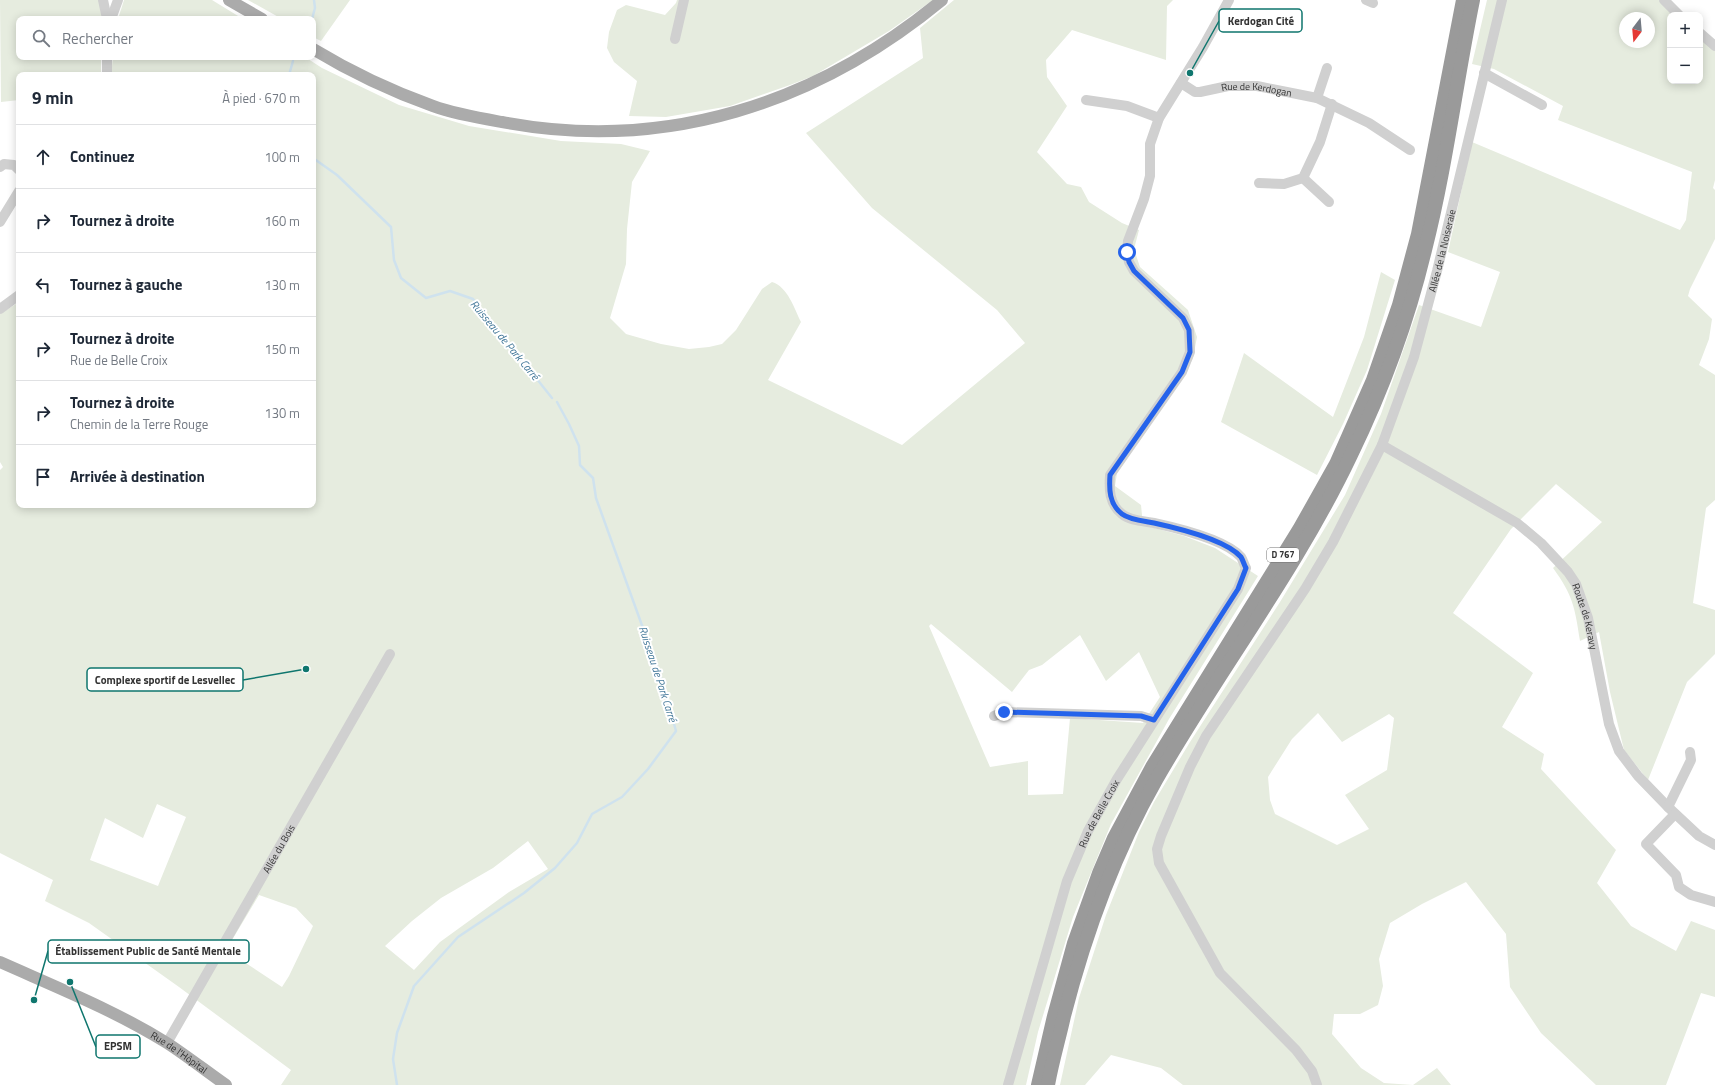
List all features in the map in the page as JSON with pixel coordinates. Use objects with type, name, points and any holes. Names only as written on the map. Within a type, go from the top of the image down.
[{"type":"highway","name":"D 767","points":[[1038,1085],[1050,1029],[1074,943],[1094,887],[1114,838],[1152,767],[1300,528],[1336,464],[1373,380],[1399,305],[1418,234],[1463,0]]},
{"type":"highway","name":"D 767","points":[[1048,1085],[1072,986],[1085,943],[1124,842],[1157,779],[1321,513],[1350,459],[1380,390],[1403,326],[1426,248],[1473,0]]},
{"type":"main road","points":[[229,0],[257,16]]},
{"type":"main road","points":[[316,51],[360,75],[397,92],[434,106],[479,118],[523,126],[552,129],[583,131],[638,129],[705,120],[734,113],[779,98],[810,85],[842,69],[880,47],[942,0]]},
{"type":"main road","name":"Rue de l'Hôpital","points":[[0,962],[107,1011],[167,1043],[226,1085]]},
{"type":"street","points":[[103,0],[106,16]]},
{"type":"street","points":[[112,16],[118,0]]},
{"type":"street","points":[[675,39],[684,0]]},
{"type":"street","points":[[1086,100],[1127,106],[1159,118],[1230,0]]},
{"type":"street","name":"Allée de la Noiseraie","points":[[1317,1085],[1312,1071],[1296,1050],[1220,973],[1159,863],[1157,849],[1190,767],[1206,736],[1304,590],[1333,542],[1359,494],[1382,445],[1414,357],[1439,263],[1502,0]]},
{"type":"street","points":[[1664,0],[1676,12]]},
{"type":"street","points":[[1703,36],[1715,46]]},
{"type":"street","points":[[107,60],[107,72]]},
{"type":"street","points":[[1317,98],[1327,68]]},
{"type":"street","points":[[1484,73],[1542,105]]},
{"type":"street","name":"Rue de Kerdogan","points":[[1181,83],[1195,92],[1228,86],[1258,86],[1317,98],[1369,123],[1410,150]]},
{"type":"street","points":[[1259,183],[1284,184],[1303,178],[1320,142],[1332,104]]},
{"type":"street","name":"Rue de Belle Croix","points":[[1008,1085],[1067,881],[1088,831],[1154,720],[1238,589],[1246,568],[1242,558],[1233,550],[1213,540],[1184,530],[1133,519],[1122,514],[1113,504],[1109,490],[1110,475],[1182,372],[1190,352],[1189,330],[1183,318],[1134,271],[1129,262],[1127,252],[1128,241],[1144,199],[1150,176],[1150,144],[1159,118]]},
{"type":"street","points":[[0,167],[4,164],[14,165],[16,167]]},
{"type":"street","points":[[1303,178],[1329,202]]},
{"type":"street","points":[[0,222],[16,196]]},
{"type":"street","points":[[0,309],[16,297]]},
{"type":"street","name":"Route de Keravy","points":[[1382,445],[1517,522],[1541,543],[1568,572],[1576,584],[1588,618],[1609,724],[1619,751],[1638,776],[1671,811],[1699,836],[1715,845]]},
{"type":"street","name":"Allée du Bois","points":[[167,1043],[390,654]]},
{"type":"street","points":[[994,716],[1004,712],[1141,716],[1154,720]]},
{"type":"street","points":[[1690,752],[1691,760],[1671,811],[1646,844],[1676,875],[1679,887],[1691,895],[1715,902]]},
{"type":"shaded area","points":[[0,0],[99,0],[102,16],[16,16],[16,60],[101,60],[101,72],[16,72],[16,100],[1,102]]},
{"type":"shaded area","points":[[124,0],[212,0],[238,16],[119,16]]},
{"type":"shaded area","points":[[248,0],[350,0],[321,41],[316,38],[316,16],[277,16]]},
{"type":"shaded area","points":[[677,0],[933,0],[889,31],[813,76],[790,85],[730,106],[666,117],[629,116],[637,81],[614,62],[607,48],[609,32],[617,10],[626,5],[665,15]]},
{"type":"shaded area","points":[[954,0],[1173,0],[1167,6],[1166,60],[1072,30],[1046,60],[1047,77],[1067,106],[1037,152],[1067,184],[1081,187],[1089,202],[1122,223],[1139,230],[1134,249],[1140,267],[1188,310],[1197,337],[1193,358],[1184,375],[1117,473],[1115,486],[1141,505],[1143,525],[1184,536],[1215,548],[1258,576],[1169,719],[1111,824],[1073,917],[1038,1032],[1026,1085],[281,1085],[291,1070],[179,987],[89,923],[45,901],[53,880],[0,853],[0,470],[3,467],[0,462],[0,314],[16,304],[16,508],[316,508],[316,72],[111,72],[113,60],[310,60],[322,68],[399,105],[469,126],[561,141],[621,144],[650,151],[632,182],[627,229],[626,264],[610,318],[626,334],[661,344],[689,349],[709,347],[722,344],[736,330],[762,289],[772,282],[782,288],[786,293],[801,322],[768,380],[902,445],[1025,343],[997,310],[872,208],[806,133],[923,58],[920,28]],"holes":[[[931,624],[1012,692],[1029,670],[1042,665],[1080,635],[1106,681],[1139,652],[1160,697],[1143,723],[1070,718],[1063,794],[1028,795],[1028,761],[990,767],[929,626]],[[157,804],[186,817],[158,886],[90,860],[105,818],[143,838]],[[528,841],[548,869],[509,892],[440,942],[414,970],[385,946],[412,921],[441,898],[493,868]],[[259,895],[296,908],[313,926],[289,976],[282,987],[226,950]]]},
{"type":"shaded area","points":[[1487,0],[1659,0],[1672,12],[1667,12],[1667,84],[1703,84],[1703,41],[1715,51],[1715,180],[1713,188],[1715,190],[1715,239],[1688,296],[1712,319],[1709,339],[1699,365],[1715,375],[1715,500],[1706,508],[1693,603],[1715,610],[1715,654],[1687,682],[1648,780],[1624,750],[1610,692],[1599,632],[1580,641],[1572,602],[1565,586],[1553,568],[1602,522],[1556,484],[1511,529],[1453,613],[1533,673],[1502,727],[1544,754],[1541,769],[1616,850],[1597,883],[1631,926],[1676,951],[1691,921],[1715,930],[1715,997],[1701,993],[1666,1085],[1596,1085],[1541,1033],[1510,987],[1506,934],[1466,882],[1422,904],[1390,923],[1379,959],[1383,986],[1378,1005],[1360,1014],[1334,1014],[1332,1034],[1361,1068],[1384,1083],[1413,1085],[1183,1085],[1161,1068],[1111,1055],[1085,1085],[1060,1085],[1079,998],[1106,915],[1139,832],[1154,802],[1190,742],[1280,602],[1345,495],[1381,414],[1419,305],[1481,327],[1500,272],[1448,252],[1472,142],[1680,230],[1686,220],[1692,172],[1558,120],[1563,106],[1494,69],[1472,64]],"holes":[[[1318,713],[1342,742],[1389,714],[1394,718],[1387,770],[1345,795],[1369,829],[1337,845],[1275,814],[1270,800],[1268,777],[1292,739]]]},
{"type":"shaded area","points":[[1381,272],[1395,280],[1367,370],[1343,424],[1317,475],[1221,422],[1244,353],[1333,417],[1364,337]]},
{"type":"shaded area","points":[[1437,1068],[1451,1085],[1413,1085]]},
{"type":"waterway","points":[[313,16],[315,8],[314,0]]},
{"type":"waterway","points":[[290,72],[293,61]]},
{"type":"waterway","name":"Ruisseau de Park Carré","points":[[316,160],[337,175],[391,227],[394,260],[401,278],[426,298],[450,291],[473,299],[552,398]]},
{"type":"waterway","name":"Ruisseau de Park Carré","points":[[397,1085],[393,1059],[397,1033],[414,986],[458,937],[524,893],[555,868],[577,843],[592,814],[622,797],[648,769],[676,731],[661,678],[596,498],[593,478],[580,465],[579,446],[557,402]]},
{"type":"place","name":"Kerdogan Cité","points":[[1190,73]]},
{"type":"place","name":"Complexe sportif de Lesvellec","points":[[306,669]]},
{"type":"place","name":"EPSM","points":[[70,982]]},
{"type":"place","name":"Établissement Public de Santé Mentale","points":[[34,1000]]},
{"type":"route","points":[[1004,712],[1141,716],[1154,720],[1238,589],[1246,568],[1242,558],[1233,550],[1213,540],[1184,530],[1133,519],[1122,514],[1113,504],[1109,490],[1110,475],[1182,372],[1190,352],[1191,341],[1189,330],[1183,318],[1134,271],[1129,262],[1127,252]]}]
